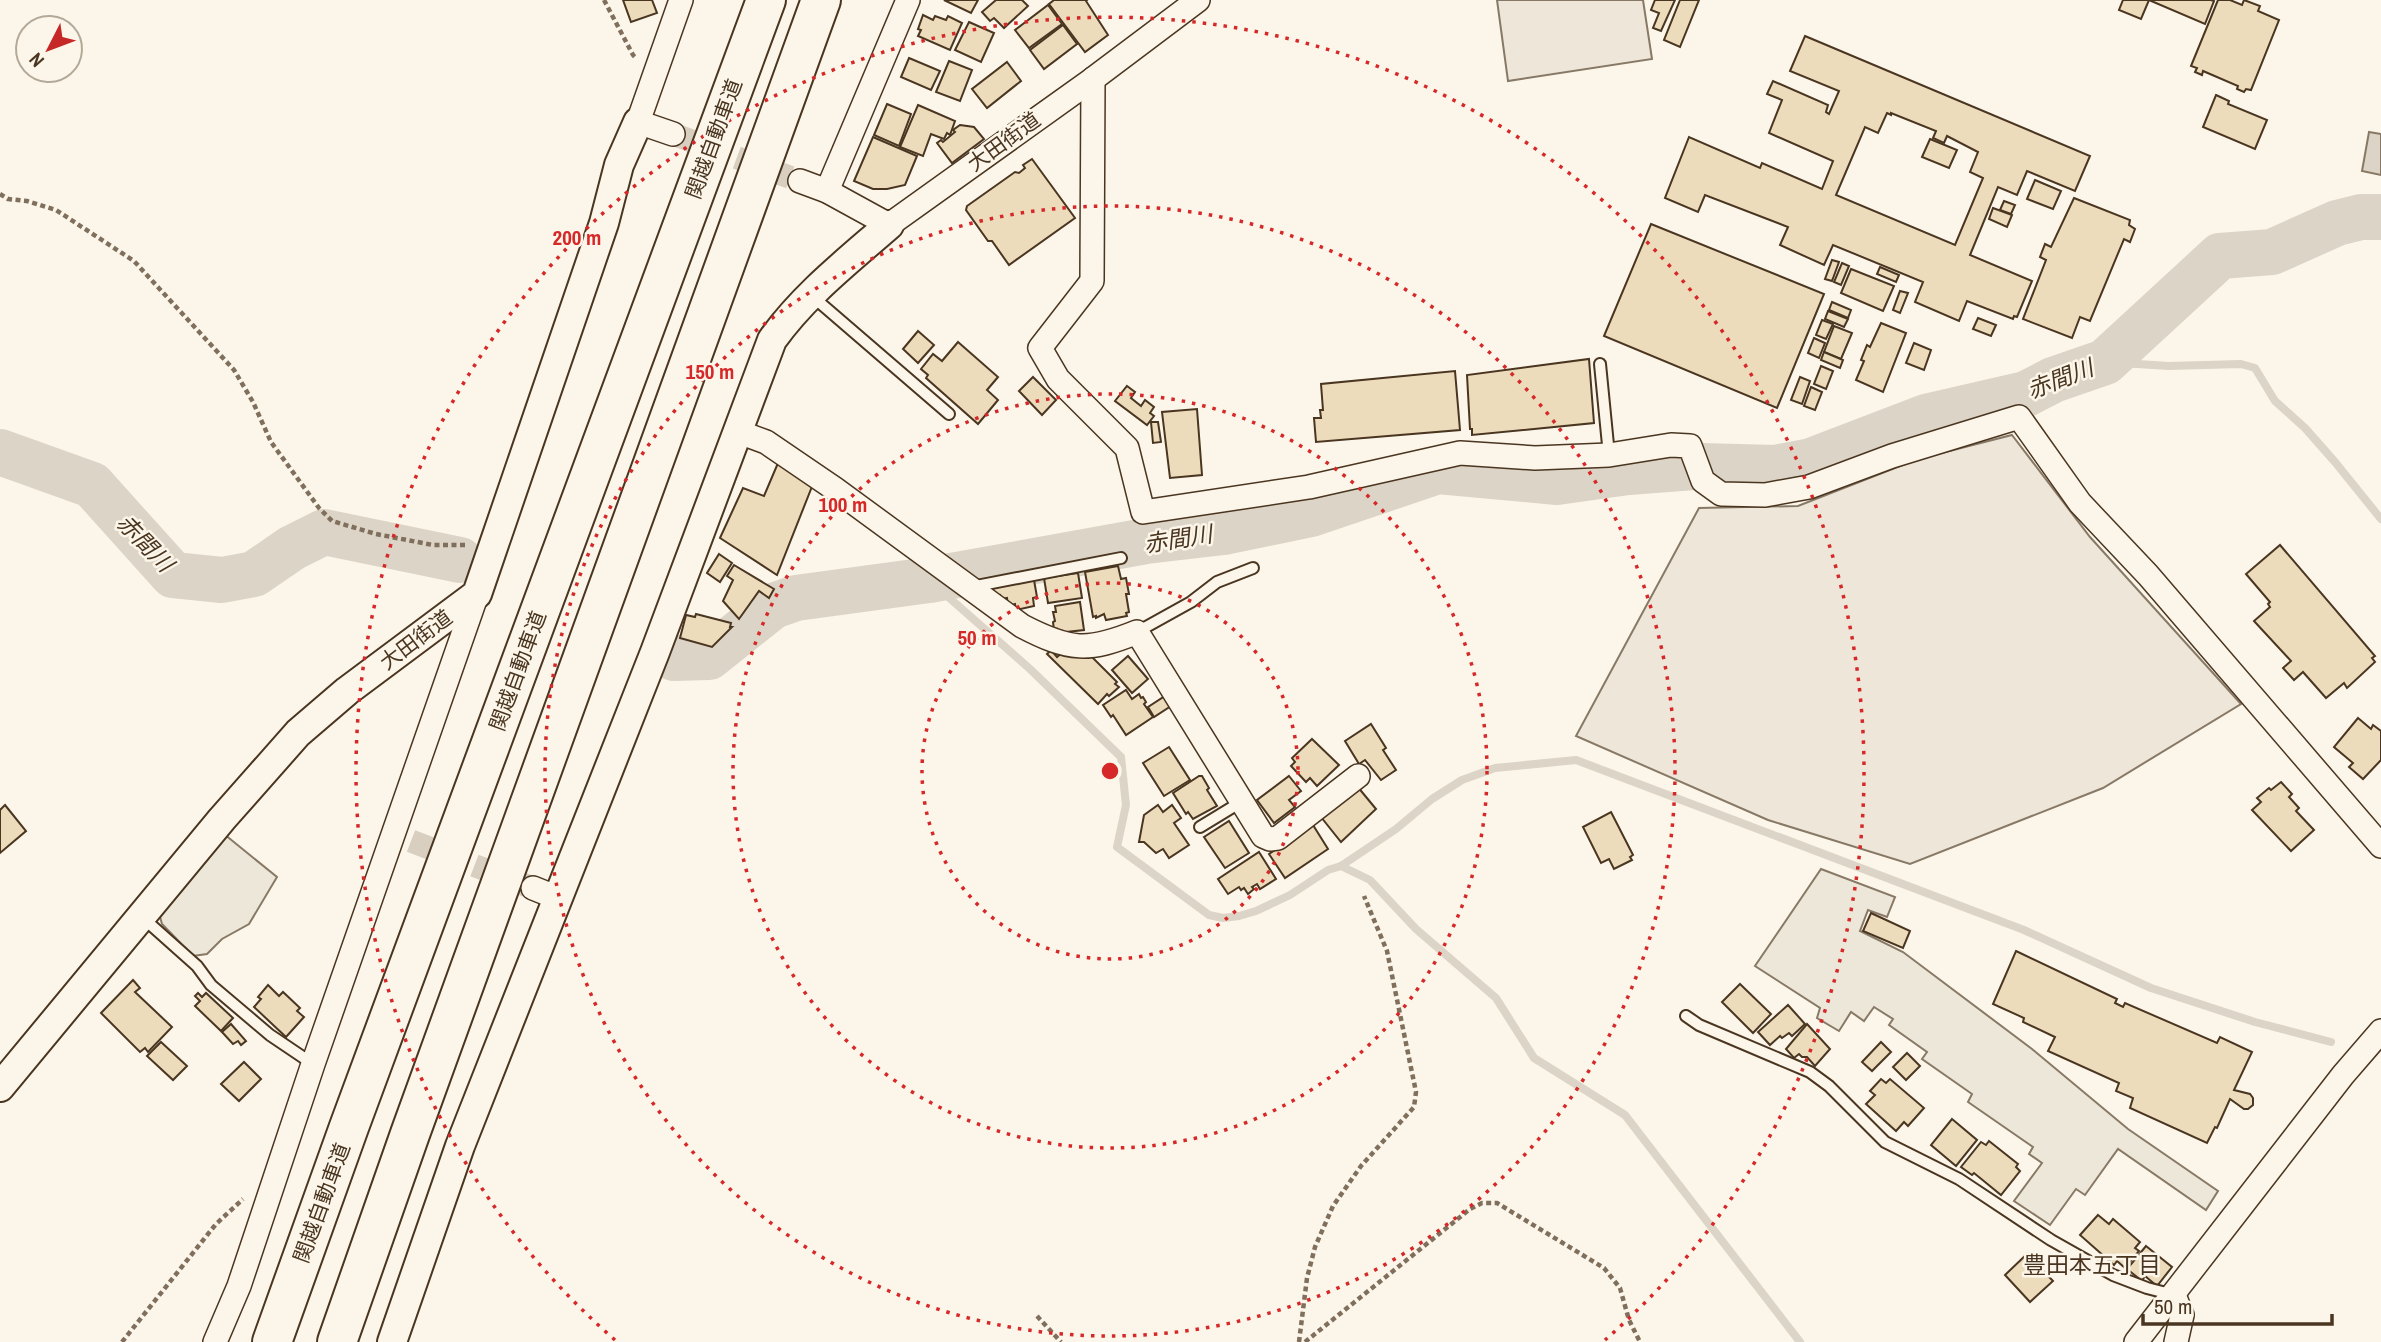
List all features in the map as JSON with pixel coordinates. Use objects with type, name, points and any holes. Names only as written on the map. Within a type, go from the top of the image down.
[{"type":"highway","name":"関越自動車道","points":[[272,1342],[766,0]]},
{"type":"highway","points":[[337,1342],[821,0]]},
{"type":"street","points":[[215,1342],[239,1286],[313,1065],[403,838],[477,594],[604,223],[619,165],[638,122],[681,0]]},
{"type":"street","points":[[827,191],[908,0]]},
{"type":"street","name":"大田街道","points":[[889,225],[1198,0]]},
{"type":"street","points":[[1093,79],[1092,281],[1040,348],[1058,379],[1127,448],[1143,512],[1309,486],[1460,453],[1535,458],[1609,455],[1671,445],[1690,446],[1703,481],[1721,494],[1765,495],[1809,487],[1892,456],[2019,417],[2080,503],[2148,575],[2381,846]]},
{"type":"street","points":[[638,122],[673,134]]},
{"type":"street","points":[[392,1342],[546,893],[739,432],[772,340],[810,295],[889,225],[827,191],[800,181]]},
{"type":"street","points":[[739,432],[766,442],[1022,626],[1042,637],[1085,648],[1098,647],[1137,632],[1263,836],[1278,838],[1358,776]]},
{"type":"street","name":"大田街道","points":[[4,1076],[298,733],[347,691],[477,594]]},
{"type":"street","points":[[2136,1342],[2343,1075],[2381,1031]]},
{"type":"street","points":[[2174,1295],[2182,1315],[2176,1342]]},
{"type":"lane","points":[[810,295],[949,414]]},
{"type":"lane","points":[[1600,364],[1609,455]]},
{"type":"lane","points":[[957,579],[1121,558]]},
{"type":"lane","points":[[1137,632],[1191,602],[1217,582],[1253,568]]},
{"type":"lane","points":[[1200,827],[1241,802]]},
{"type":"lane","points":[[142,917],[197,967],[211,985],[270,1035],[313,1065]]},
{"type":"lane","points":[[1686,1016],[1699,1026],[1810,1072],[1829,1086],[1885,1142],[1959,1179],[2051,1240],[2113,1275],[2147,1289],[2174,1295]]},
{"type":"path","points":[[604,0],[633,55],[643,64],[657,69]]},
{"type":"path","points":[[0,194],[8,199],[27,201],[56,210],[134,261],[234,370],[253,402],[271,442],[319,508],[332,521],[376,534],[433,545],[475,544]]},
{"type":"path","points":[[1299,1342],[1307,1278],[1315,1247],[1333,1206],[1361,1166],[1414,1107],[1416,1092],[1387,951],[1364,896]]},
{"type":"path","points":[[121,1342],[216,1224],[243,1199],[276,1175]]},
{"type":"path","points":[[1305,1342],[1470,1209],[1482,1203],[1497,1203],[1604,1268],[1620,1288],[1629,1320],[1640,1342]]},
{"type":"path","points":[[1037,1315],[1061,1342]]},
{"type":"shaded area","points":[[1497,0],[1643,0],[1652,59],[1508,81]]},
{"type":"shaded area","points":[[2369,132],[2381,134],[2381,175],[2362,171]]},
{"type":"shaded area","points":[[2012,435],[2090,537],[2241,704],[2103,788],[1910,864],[1768,820],[1576,736],[1699,508],[1798,506],[1918,459]]},
{"type":"shaded area","points":[[224,834],[277,877],[249,924],[222,939],[207,954],[193,956],[162,924],[159,913]]},
{"type":"shaded area","points":[[1821,869],[1895,897],[1887,917],[1868,910],[1860,931],[1903,952],[2032,1049],[2128,1129],[2218,1191],[2206,1210],[2118,1149],[2085,1195],[2076,1189],[2050,1225],[2014,1201],[2042,1163],[2029,1154],[2033,1147],[1968,1102],[1972,1094],[1922,1059],[1927,1052],[1889,1025],[1893,1019],[1874,1007],[1864,1021],[1851,1012],[1839,1031],[1817,1018],[1820,1008],[1755,966]]},
{"type":"building","points":[[623,0],[652,0],[657,13],[631,22]]},
{"type":"building","points":[[944,0],[978,0],[971,13]]},
{"type":"building","points":[[996,0],[1022,0],[1028,6],[1004,28],[994,18],[990,21],[982,12]]},
{"type":"building","points":[[1054,0],[1087,0],[1108,35],[1085,52],[1049,4]]},
{"type":"building","points":[[1655,0],[1675,0],[1661,31],[1653,28],[1659,13],[1651,10]]},
{"type":"building","points":[[1680,0],[1699,0],[1680,47],[1664,40]]},
{"type":"building","points":[[2123,0],[2149,0],[2141,19],[2119,10]]},
{"type":"building","points":[[2149,0],[2211,0],[2214,1],[2205,24]]},
{"type":"building","points":[[2218,0],[2230,0],[2242,5],[2244,0],[2260,6],[2258,11],[2279,20],[2251,90],[2246,89],[2244,92],[2237,89],[2238,86],[2203,71],[2202,75],[2195,72],[2197,68],[2191,66]]},
{"type":"building","points":[[1048,5],[1062,24],[1029,48],[1015,30]]},
{"type":"building","points":[[923,15],[933,20],[935,16],[946,20],[948,16],[962,23],[950,50],[918,36]]},
{"type":"building","points":[[969,22],[994,33],[981,62],[955,50]]},
{"type":"building","points":[[1063,25],[1077,44],[1044,69],[1030,50]]},
{"type":"building","points":[[1805,36],[2090,156],[2075,191],[2027,171],[2017,195],[1998,187],[1970,255],[2032,281],[2017,317],[2014,316],[2013,319],[1967,301],[1959,321],[1915,302],[1923,282],[1833,245],[1824,265],[1780,245],[1788,227],[1705,195],[1698,212],[1665,198],[1689,137],[1760,168],[1762,163],[1822,189],[1833,161],[1769,133],[1782,100],[1767,94],[1773,81],[1828,105],[1826,112],[1829,114],[1839,91],[1790,71]],"holes":[[[1887,113],[1936,131],[1933,138],[1944,143],[1947,136],[1978,152],[1970,172],[1983,178],[1955,245],[1836,195],[1865,127],[1878,133]]]},
{"type":"building","points":[[909,58],[940,71],[931,90],[901,77]]},
{"type":"building","points":[[949,61],[972,70],[960,101],[936,92]]},
{"type":"building","points":[[1007,62],[1021,81],[987,108],[972,89]]},
{"type":"building","points":[[2216,95],[2229,101],[2228,104],[2267,120],[2255,149],[2203,127]]},
{"type":"building","points":[[887,104],[911,114],[899,146],[874,135]]},
{"type":"building","points":[[918,105],[955,121],[950,135],[947,133],[944,139],[931,134],[923,156],[900,147]]},
{"type":"building","points":[[960,125],[974,127],[984,139],[952,163],[937,143],[941,140],[943,142]]},
{"type":"building","points":[[873,137],[917,156],[905,185],[873,189],[854,181]]},
{"type":"building","points":[[1930,139],[1957,150],[1949,168],[1922,157]]},
{"type":"building","points":[[1032,159],[1075,218],[1009,265],[966,210],[967,206],[1015,172],[1019,173],[1025,168],[1023,165]]},
{"type":"building","points":[[2035,180],[2061,191],[2053,209],[2027,199]]},
{"type":"building","points":[[2074,198],[2130,220],[2129,225],[2135,229],[2130,242],[2124,239],[2090,321],[2080,317],[2072,338],[2023,319],[2046,260],[2040,257],[2045,244],[2051,247]]},
{"type":"building","points":[[2004,201],[2015,205],[2011,214],[2000,210]]},
{"type":"building","points":[[1993,208],[2012,215],[2007,227],[1989,219]]},
{"type":"building","points":[[1651,224],[1824,294],[1777,408],[1604,336]]},
{"type":"building","points":[[1832,260],[1839,262],[1832,281],[1825,279]]},
{"type":"building","points":[[1842,263],[1849,266],[1841,285],[1834,282]]},
{"type":"building","points":[[1880,267],[1899,275],[1896,282],[1877,274]]},
{"type":"building","points":[[1851,269],[1894,286],[1883,311],[1841,293]]},
{"type":"building","points":[[1900,291],[1908,293],[1900,313],[1893,310]]},
{"type":"building","points":[[1832,302],[1851,310],[1848,318],[1829,310]]},
{"type":"building","points":[[1828,311],[1848,319],[1844,327],[1825,319]]},
{"type":"building","points":[[1978,318],[1996,325],[1991,336],[1973,329]]},
{"type":"building","points":[[1822,320],[1833,324],[1826,339],[1816,335]]},
{"type":"building","points":[[1881,323],[1906,333],[1883,392],[1856,380],[1867,345],[1870,347]]},
{"type":"building","points":[[1834,326],[1852,333],[1841,359],[1824,352]]},
{"type":"building","points":[[918,331],[934,345],[918,363],[903,349]]},
{"type":"building","points":[[1814,338],[1825,343],[1819,358],[1808,353]]},
{"type":"building","points":[[958,342],[998,377],[987,390],[998,400],[978,424],[926,378],[928,375],[921,369],[933,354],[942,361]]},
{"type":"building","points":[[1914,343],[1931,350],[1924,370],[1906,363]]},
{"type":"building","points":[[1824,352],[1843,360],[1840,368],[1821,360]]},
{"type":"building","points":[[1589,359],[1594,423],[1472,435],[1467,375]]},
{"type":"building","points":[[1821,366],[1833,371],[1826,389],[1814,384]]},
{"type":"building","points":[[1455,371],[1460,430],[1316,442],[1314,418],[1321,418],[1320,410],[1323,410],[1321,384]]},
{"type":"building","points":[[1033,377],[1056,400],[1042,415],[1019,391]]},
{"type":"building","points":[[1800,377],[1810,381],[1802,404],[1791,400]]},
{"type":"building","points":[[1127,386],[1135,392],[1131,398],[1141,406],[1145,400],[1154,407],[1150,413],[1154,416],[1147,425],[1115,401]]},
{"type":"building","points":[[1811,387],[1822,392],[1815,410],[1804,406]]},
{"type":"building","points":[[1197,409],[1202,475],[1170,478],[1162,412]]},
{"type":"building","points":[[1151,422],[1158,422],[1161,442],[1153,443]]},
{"type":"building","points":[[778,463],[813,484],[777,575],[720,538],[743,488],[764,496]]},
{"type":"building","points":[[2280,545],[2375,656],[2372,658],[2375,662],[2347,688],[2344,683],[2326,698],[2303,672],[2294,680],[2283,668],[2291,661],[2254,621],[2270,607],[2270,602],[2246,574]]},
{"type":"building","points":[[719,554],[732,563],[720,582],[707,573]]},
{"type":"building","points":[[734,565],[774,589],[769,598],[759,591],[739,619],[723,601],[733,580],[727,576]]},
{"type":"building","points":[[1118,566],[1121,579],[1126,578],[1129,612],[1126,613],[1127,616],[1106,620],[1104,614],[1093,617],[1085,572]]},
{"type":"building","points":[[1078,573],[1082,598],[1048,603],[1044,578]]},
{"type":"building","points":[[1034,580],[1037,597],[1033,598],[1034,606],[1016,610],[1015,604],[1008,606],[1007,598],[1001,599],[1000,595],[995,597],[993,588]]},
{"type":"building","points":[[1080,602],[1084,630],[1057,633],[1053,622],[1055,606]]},
{"type":"building","points":[[696,614],[731,623],[732,627],[712,647],[680,638],[686,615],[695,617]]},
{"type":"building","points":[[1051,650],[1057,657],[1063,652],[1075,657],[1090,655],[1119,687],[1109,696],[1107,694],[1098,704],[1047,654]]},
{"type":"building","points":[[1128,656],[1148,679],[1132,693],[1112,670]]},
{"type":"building","points":[[1126,690],[1132,699],[1139,694],[1143,697],[1146,702],[1144,704],[1153,717],[1126,735],[1103,705]]},
{"type":"building","points":[[1165,696],[1171,706],[1154,717],[1148,707]]},
{"type":"building","points":[[2358,718],[2371,729],[2373,725],[2381,731],[2381,760],[2363,779],[2349,767],[2353,763],[2334,747]]},
{"type":"building","points":[[1371,724],[1396,770],[1381,780],[1365,760],[1359,764],[1345,741]]},
{"type":"building","points":[[1312,739],[1339,765],[1317,786],[1310,778],[1306,782],[1291,766],[1295,762],[1292,758]]},
{"type":"building","points":[[1169,747],[1190,780],[1164,796],[1143,763]]},
{"type":"building","points":[[1202,776],[1217,806],[1193,819],[1188,812],[1186,814],[1173,793]]},
{"type":"building","points":[[1289,776],[1301,791],[1289,800],[1295,807],[1274,823],[1257,800]]},
{"type":"building","points":[[2281,782],[2292,794],[2289,797],[2299,808],[2296,811],[2314,830],[2291,851],[2252,810],[2261,802],[2257,798]]},
{"type":"building","points":[[1357,786],[1376,809],[1341,842],[1321,817]]},
{"type":"building","points":[[5,805],[26,831],[0,853],[0,810]]},
{"type":"building","points":[[1158,805],[1163,812],[1172,805],[1181,818],[1174,823],[1189,845],[1169,858],[1163,849],[1156,853],[1144,842],[1139,842],[1144,815]]},
{"type":"building","points":[[1611,812],[1633,855],[1630,857],[1632,860],[1614,869],[1609,859],[1601,863],[1583,827]]},
{"type":"building","points":[[1229,821],[1249,853],[1225,868],[1204,837]]},
{"type":"building","points":[[1313,825],[1328,849],[1285,878],[1269,854]]},
{"type":"building","points":[[1259,852],[1276,879],[1260,889],[1257,884],[1248,894],[1244,888],[1241,890],[1239,887],[1228,894],[1218,879]]},
{"type":"building","points":[[1871,913],[1910,931],[1903,948],[1863,931]]},
{"type":"building","points":[[2016,951],[2117,999],[2115,1003],[2123,1007],[2125,1003],[2217,1043],[2220,1037],[2252,1052],[2234,1090],[2250,1094],[2253,1105],[2244,1109],[2230,1099],[2207,1143],[2130,1108],[2133,1098],[2116,1091],[2119,1083],[2048,1051],[2055,1037],[2023,1022],[2024,1018],[1993,1004]]},
{"type":"building","points":[[133,980],[140,988],[135,992],[172,1027],[148,1052],[145,1048],[140,1052],[101,1013]]},
{"type":"building","points":[[1740,984],[1771,1014],[1753,1033],[1722,1002]]},
{"type":"building","points":[[268,985],[279,996],[283,992],[300,1008],[297,1011],[304,1017],[286,1037],[254,1007]]},
{"type":"building","points":[[198,993],[202,997],[206,993],[233,1018],[221,1031],[195,1006],[200,1001],[195,996]]},
{"type":"building","points":[[1788,1005],[1805,1024],[1792,1036],[1789,1033],[1782,1038],[1780,1036],[1770,1045],[1758,1032]]},
{"type":"building","points":[[231,1024],[246,1041],[241,1045],[238,1041],[233,1044],[222,1032]]},
{"type":"building","points":[[1807,1024],[1830,1049],[1815,1066],[1807,1057],[1799,1054],[1794,1058],[1786,1049]]},
{"type":"building","points":[[161,1042],[187,1066],[173,1080],[147,1056]]},
{"type":"building","points":[[1881,1042],[1891,1052],[1872,1071],[1862,1062]]},
{"type":"building","points":[[1907,1053],[1920,1066],[1906,1080],[1893,1067]]},
{"type":"building","points":[[244,1062],[261,1079],[239,1101],[221,1084]]},
{"type":"building","points":[[1881,1079],[1886,1083],[1890,1079],[1924,1108],[1908,1126],[1904,1122],[1896,1131],[1866,1104],[1875,1095],[1870,1091]]},
{"type":"building","points":[[1952,1119],[1977,1140],[1956,1166],[1931,1145]]},
{"type":"building","points":[[1989,1141],[2018,1164],[2016,1167],[2020,1171],[2001,1195],[1974,1173],[1972,1175],[1961,1167],[1981,1142],[1986,1145]]},
{"type":"building","points":[[2098,1215],[2109,1224],[2113,1219],[2140,1242],[2135,1248],[2139,1251],[2125,1268],[2117,1261],[2114,1265],[2080,1235]]},
{"type":"building","points":[[2146,1246],[2172,1267],[2157,1286],[2145,1276],[2142,1281],[2127,1269]]},
{"type":"building","points":[[2027,1254],[2053,1281],[2030,1302],[2005,1275]]},
{"type":"waterway","name":"赤間川","points":[[1701,466],[1775,468],[1811,461],[1926,417],[2026,394],[2053,380],[2105,362],[2220,256],[2272,252],[2337,223],[2361,217],[2381,217]]},
{"type":"waterway","points":[[2105,362],[2169,366],[2241,364],[2255,368],[2275,401],[2305,428],[2381,519]]},
{"type":"waterway","name":"赤間川","points":[[0,452],[92,485],[173,575],[222,580],[254,574],[292,548],[324,532],[460,560]]},
{"type":"waterway","name":"赤間川","points":[[674,658],[709,657],[773,606],[796,598],[929,580],[1146,541],[1224,532],[1311,514],[1438,471],[1557,482],[1628,472],[1694,467]]},
{"type":"waterway","points":[[929,580],[1030,669],[1121,757],[1126,805],[1117,847],[1209,915],[1223,918],[1239,916],[1290,895],[1328,870],[1341,866],[1462,780],[1495,768],[1576,760],[2024,930],[2151,988],[2255,1022],[2331,1042]]},
{"type":"waterway","points":[[1341,866],[1370,880],[1416,929],[1496,998],[1534,1058],[1625,1115],[1800,1342]]},
{"type":"tunnel","points":[[673,134],[800,181]]},
{"type":"tunnel","points":[[411,841],[533,888]]},
{"type":"district","name":"豊田本五丁目","points":[[2092,1265]]}]
